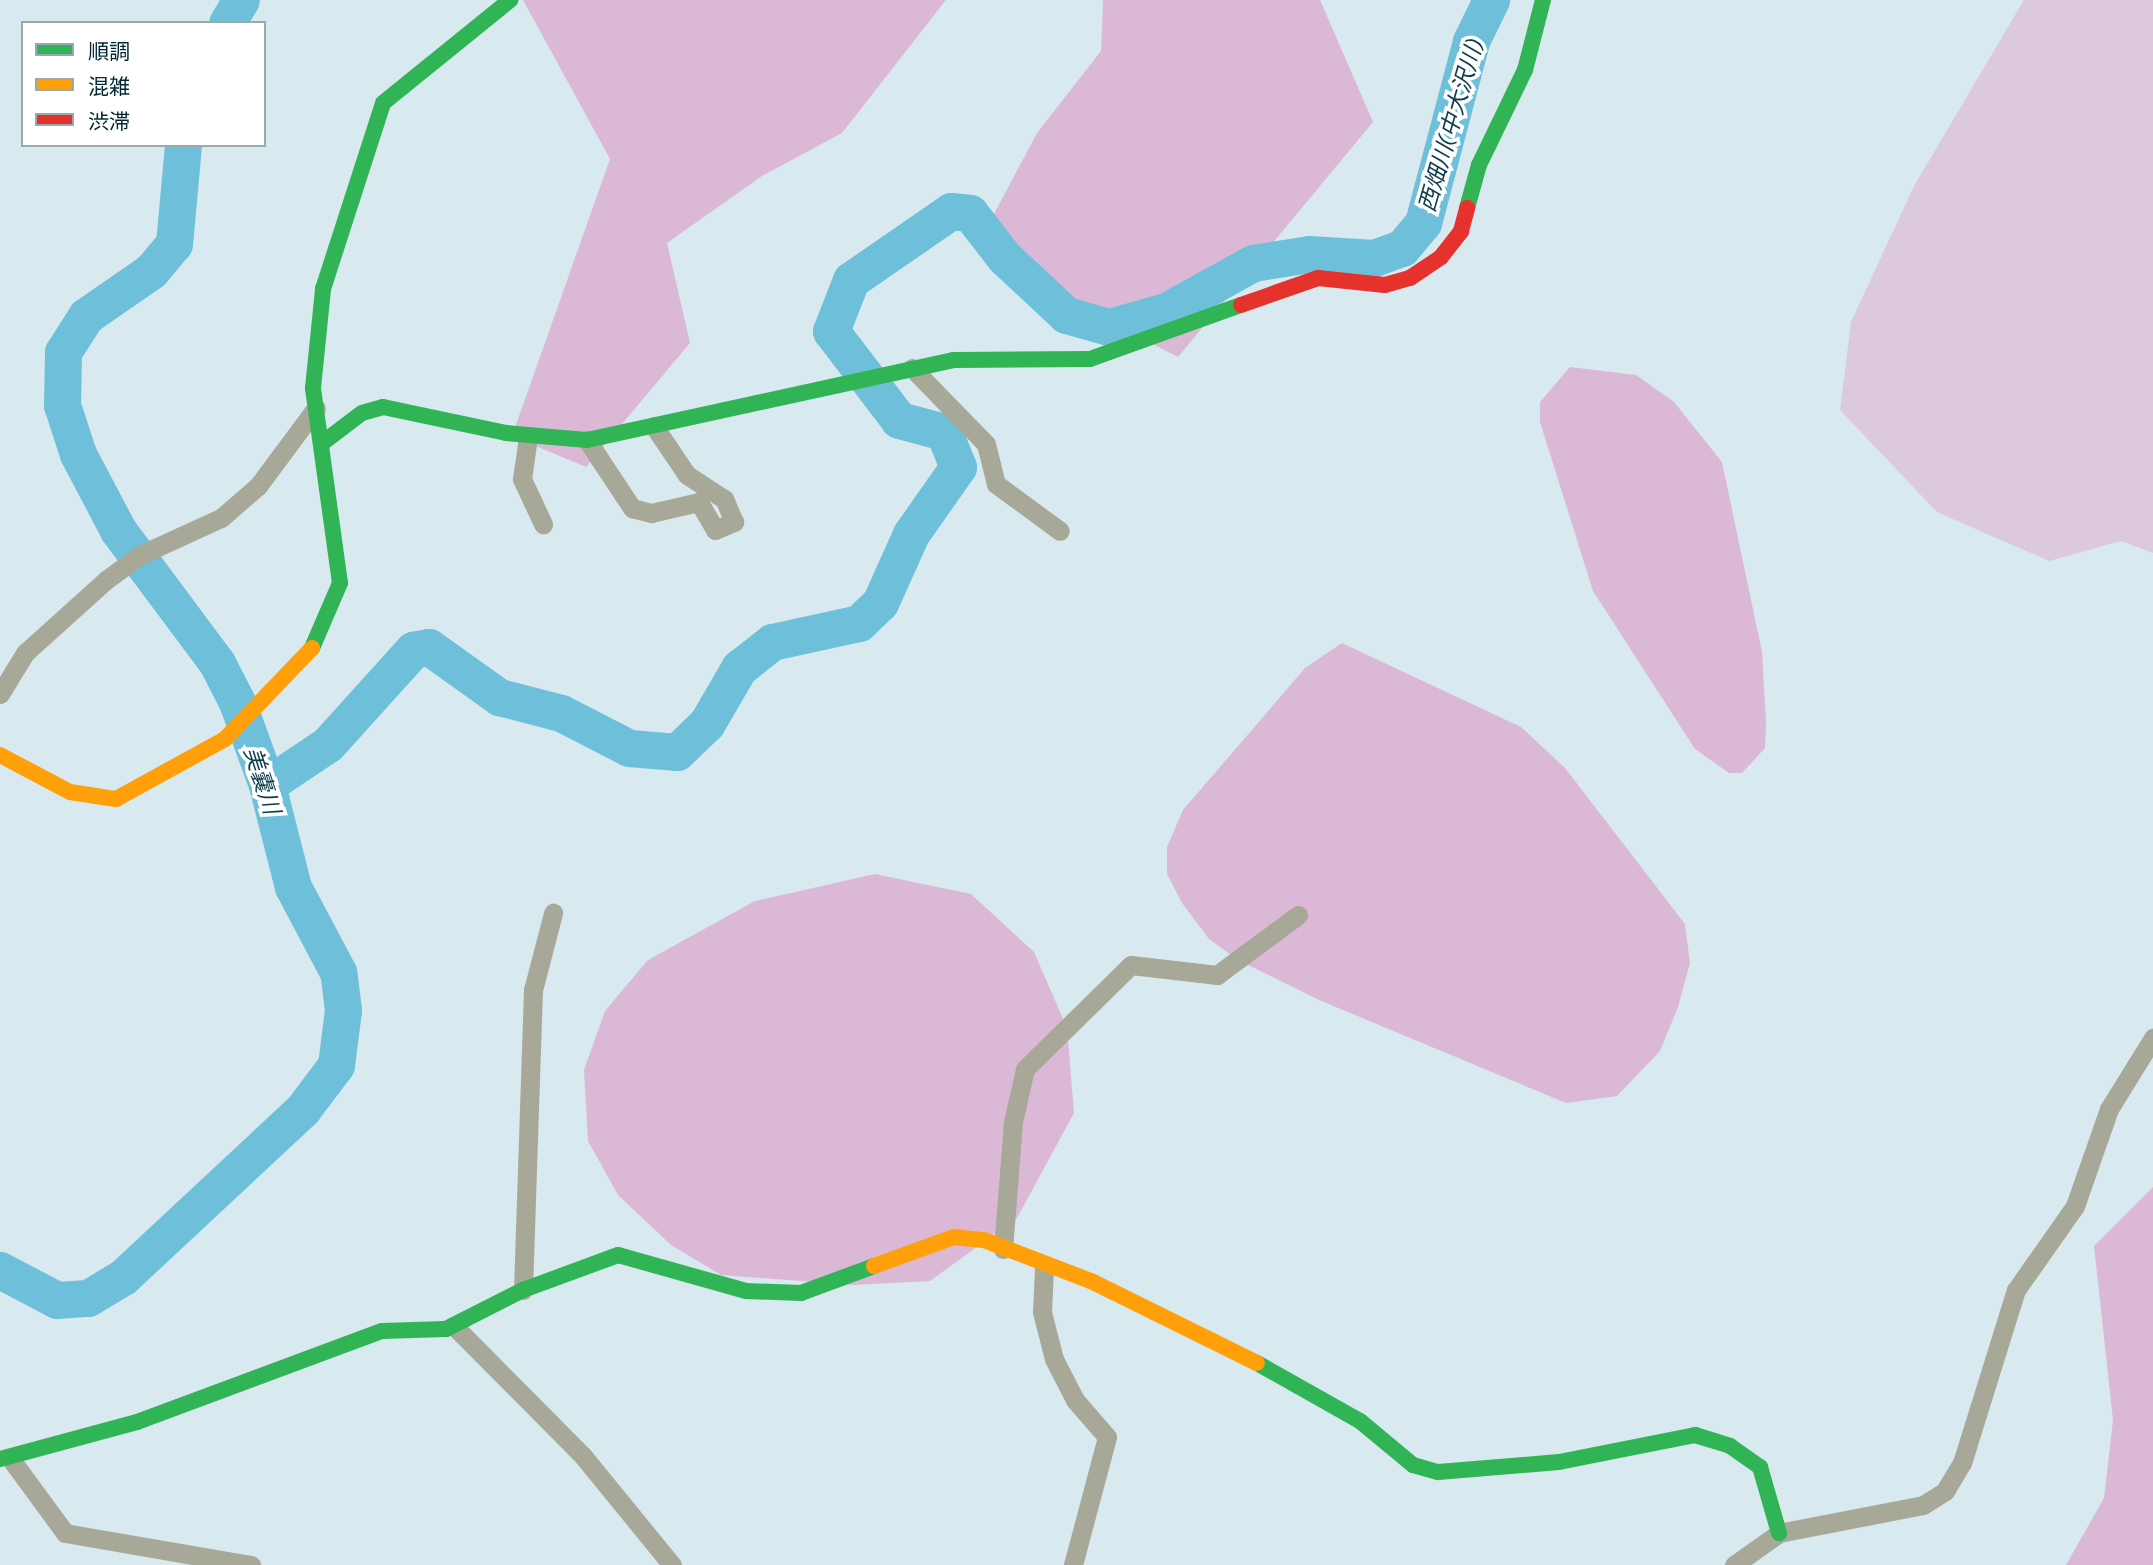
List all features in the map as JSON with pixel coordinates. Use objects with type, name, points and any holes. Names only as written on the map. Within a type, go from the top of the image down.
[{"type":"street","points":[[0,755],[94,800],[116,799],[188,763],[225,739],[287,681],[316,645],[340,583],[316,408],[323,289],[383,103],[510,0]]},
{"type":"street","points":[[321,443],[362,413],[383,407],[528,437],[587,440],[954,360],[1090,359],[1318,278],[1385,285],[1410,278],[1441,257],[1461,231],[1479,164],[1525,69],[1543,0]]},
{"type":"street","points":[[912,369],[986,444],[996,484],[1060,531]]},
{"type":"street","points":[[0,694],[25,653],[106,580],[209,523],[258,486],[316,408]]},
{"type":"street","points":[[587,440],[632,508],[652,513],[699,502],[715,530],[734,522],[724,499],[687,475],[654,426]]},
{"type":"street","points":[[528,437],[522,479],[542,524]]},
{"type":"street","points":[[523,1290],[533,989],[553,913]]},
{"type":"street","points":[[1003,1249],[1013,1122],[1025,1069],[1131,965],[1217,975],[1298,915]]},
{"type":"street","points":[[1734,1565],[1779,1532],[1923,1505],[1945,1491],[1962,1463],[2015,1290],[2075,1206],[2109,1109],[2153,1038]]},
{"type":"street","points":[[251,1565],[65,1533],[5,1459],[137,1422],[382,1331],[454,1326],[523,1290],[618,1255],[746,1291],[801,1293],[954,1237],[1003,1249],[1044,1268],[1091,1281],[1274,1371],[1360,1421],[1413,1465],[1438,1472],[1559,1462],[1695,1435],[1730,1446],[1760,1467],[1779,1532]]},
{"type":"street","points":[[1044,1268],[1041,1312],[1054,1359],[1075,1400],[1107,1437],[1073,1565]]},
{"type":"street","points":[[454,1326],[583,1456],[672,1565]]},
{"type":"shaded area","points":[[523,0],[946,0],[842,133],[762,176],[667,243],[690,343],[586,467],[512,436],[610,159]]},
{"type":"shaded area","points":[[1103,0],[1320,0],[1373,122],[1178,357],[1055,294],[986,229],[1037,133],[1101,51]]},
{"type":"shaded area","points":[[2024,0],[2153,0],[2153,553],[2121,541],[2049,561],[1937,512],[1840,410],[1851,322],[1914,186]]},
{"type":"shaded area","points":[[1570,367],[1636,375],[1674,402],[1722,462],[1762,652],[1765,748],[1742,773],[1729,773],[1695,749],[1593,591],[1540,422],[1540,402]]},
{"type":"shaded area","points":[[1342,643],[1521,727],[1565,768],[1685,924],[1690,963],[1678,1007],[1660,1051],[1617,1096],[1566,1103],[1319,1000],[1238,960],[1209,939],[1182,903],[1167,874],[1167,847],[1183,810],[1305,668]]},
{"type":"shaded area","points":[[875,874],[971,894],[1034,952],[1067,1028],[1074,1113],[1017,1218],[930,1281],[853,1285],[721,1275],[671,1245],[618,1195],[588,1141],[584,1070],[605,1011],[648,960],[755,901]]},
{"type":"shaded area","points":[[2153,1187],[2153,1565],[2066,1565],[2104,1498],[2113,1420],[2094,1246]]},
{"type":"waterway","name":"美嚢川","points":[[228,21],[241,0]]},
{"type":"waterway","name":"西畑川(中大沢川)","points":[[267,785],[328,744],[413,650],[429,647],[499,697],[561,713],[629,748],[677,752],[707,723],[739,668],[772,642],[859,623],[880,603],[911,534],[958,467],[944,432],[899,420],[831,331],[851,280],[951,211],[970,213],[1004,257],[1066,315],[1109,327],[1166,311],[1253,263],[1309,254],[1374,258],[1402,248],[1423,223],[1471,41],[1491,0]]},
{"type":"waterway","name":"美嚢川","points":[[0,1270],[57,1300],[88,1298],[123,1277],[303,1109],[336,1065],[343,1010],[338,972],[293,887],[267,785],[237,702],[217,663],[118,530],[78,454],[62,405],[63,352],[86,316],[151,271],[174,244],[183,147]]},
{"type":"traffic: fast","points":[[312,648],[340,583],[313,388],[323,289],[383,103],[510,0]]},
{"type":"traffic: fast","points":[[1467,208],[1479,165],[1525,70],[1543,0]]},
{"type":"traffic: fast","points":[[321,444],[362,413],[383,407],[506,433],[587,440],[954,360],[1090,359],[1241,305]]},
{"type":"traffic: fast","points":[[0,1459],[137,1422],[382,1331],[446,1329],[523,1290],[618,1255],[746,1291],[801,1293],[874,1266]]},
{"type":"traffic: fast","points":[[1257,1363],[1360,1421],[1413,1465],[1438,1472],[1559,1462],[1695,1435],[1730,1446],[1760,1467],[1779,1533]]},
{"type":"traffic: slow","points":[[0,755],[70,792],[116,799],[225,739],[312,648]]},
{"type":"traffic: slow","points":[[874,1266],[954,1237],[984,1240],[1091,1281],[1257,1363]]},
{"type":"traffic: jam","points":[[1241,305],[1318,278],[1385,285],[1410,278],[1441,257],[1461,231],[1467,208]]}]
